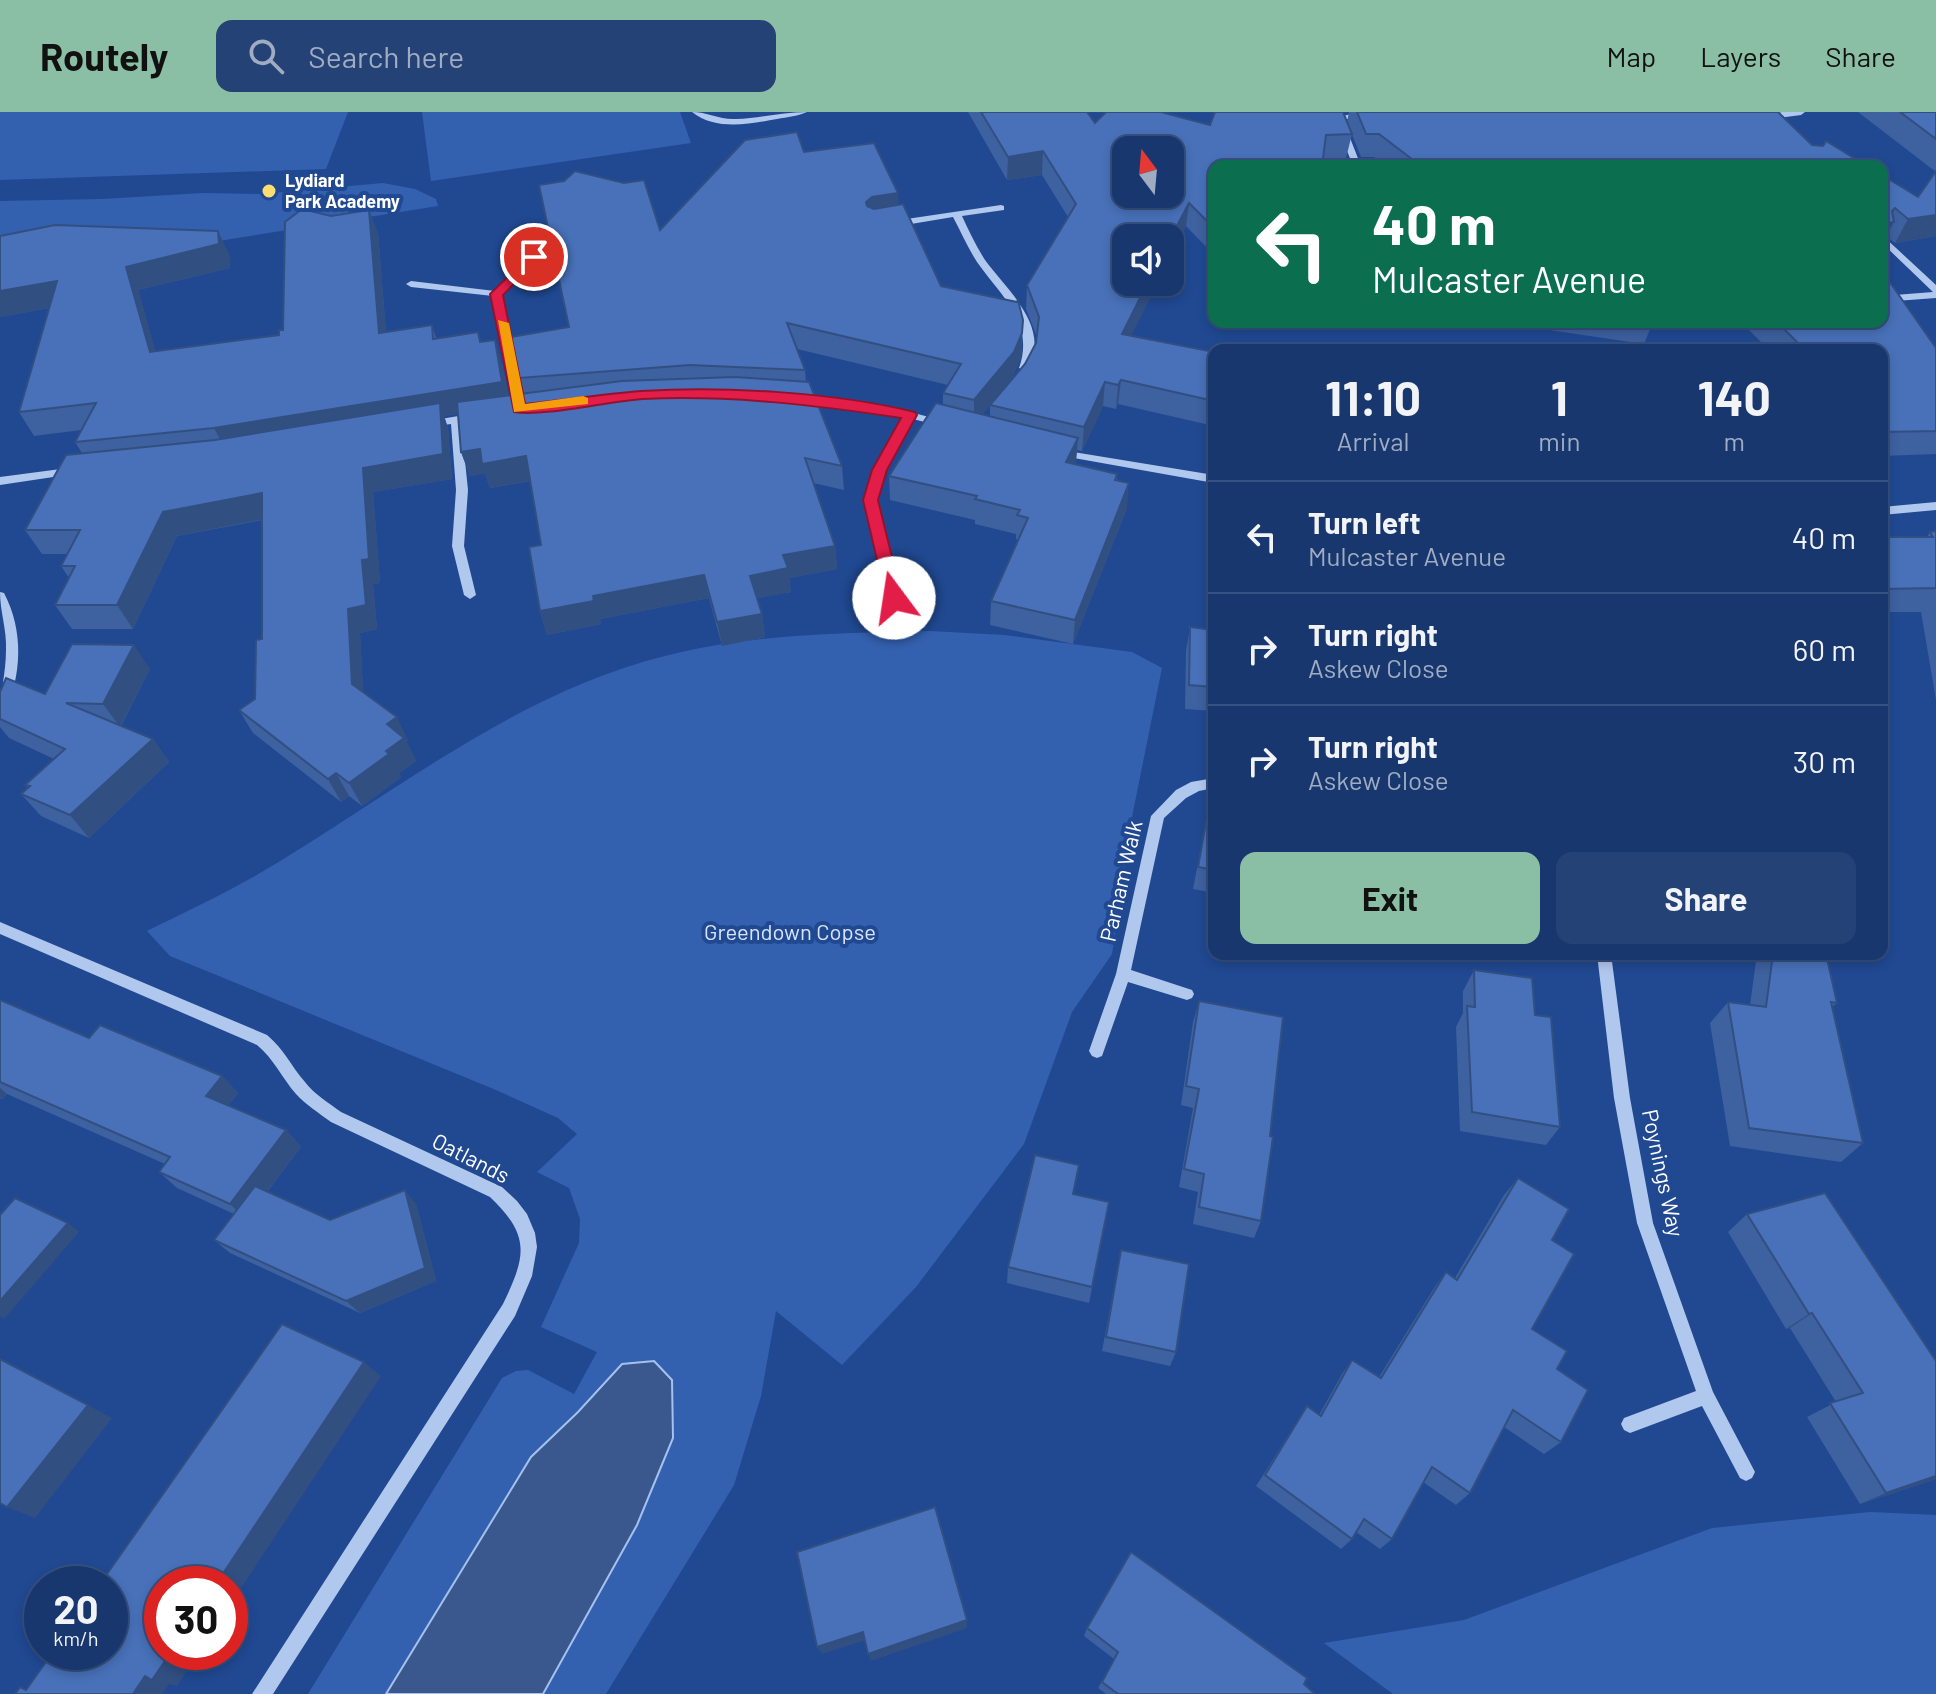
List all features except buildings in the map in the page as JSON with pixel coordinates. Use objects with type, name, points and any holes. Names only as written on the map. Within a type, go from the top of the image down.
[{"type":"street","points":[[696,112],[712,120],[732,121],[803,112]]},
{"type":"street","points":[[1323,117],[1338,118],[1376,112]]},
{"type":"street","points":[[1755,115],[1801,112]]},
{"type":"street","points":[[1755,115],[1768,127]]},
{"type":"street","points":[[1338,118],[1355,160]]},
{"type":"street","points":[[875,227],[1001,208]]},
{"type":"street","points":[[956,214],[980,259],[1015,308],[1029,334],[1031,353],[1018,380]]},
{"type":"street","points":[[1888,244],[1936,293]]},
{"type":"street","points":[[497,294],[534,257]]},
{"type":"street","points":[[411,284],[497,294]]},
{"type":"street","points":[[1888,298],[1936,293]]},
{"type":"street","points":[[497,294],[519,409]]},
{"type":"street","points":[[793,399],[910,415],[950,425]]},
{"type":"street","points":[[506,411],[534,407]]},
{"type":"street","points":[[411,427],[494,413]]},
{"type":"street","points":[[894,598],[871,500],[880,470],[910,415]]},
{"type":"street","points":[[456,420],[462,490],[458,546],[470,595]]},
{"type":"street","points":[[1051,451],[1208,478]]},
{"type":"street","points":[[0,481],[83,470]]},
{"type":"street","points":[[1888,510],[1936,506]]},
{"type":"street","points":[[0,596],[9,618],[14,652],[0,711]]},
{"type":"street","name":"Parham Walk","points":[[1097,1051],[1123,974],[1158,816],[1181,794],[1208,784]]},
{"type":"street","name":"Oatlands","points":[[0,928],[262,1040],[280,1052],[299,1088],[313,1101],[336,1117],[496,1192],[511,1204],[526,1224],[529,1248],[523,1280],[509,1310],[262,1694]]},
{"type":"street","name":"Poynings Way","points":[[1605,960],[1622,1098],[1645,1223],[1706,1396],[1746,1472]]},
{"type":"street","name":"Parham Walk","points":[[1123,974],[1187,994]]},
{"type":"street","points":[[1630,1424],[1706,1396]]},
{"type":"green space","points":[[0,112],[348,112],[326,169],[0,180]]},
{"type":"green space","points":[[422,112],[680,112],[691,143],[431,181]]},
{"type":"green space","points":[[383,183],[415,189],[436,199],[438,206],[156,251],[0,247],[0,201],[203,193],[262,194]]},
{"type":"green space","name":"Greendown Copse","points":[[930,631],[1004,635],[1132,652],[1162,668],[1133,812],[1112,954],[1072,1012],[1024,1144],[916,1287],[842,1365],[776,1311],[761,1396],[734,1485],[606,1694],[308,1694],[502,1378],[516,1371],[528,1370],[574,1394],[597,1352],[541,1327],[579,1243],[580,1219],[569,1188],[537,1172],[577,1134],[558,1118],[496,1090],[170,956],[147,931],[255,876],[503,722],[555,695],[609,673],[665,656],[730,643],[796,636]]},
{"type":"green space","points":[[1870,1512],[1936,1515],[1936,1694],[1393,1694],[1324,1643],[1464,1620],[1712,1528]]},
{"type":"shaded area","points":[[654,1361],[672,1380],[673,1438],[637,1525],[543,1694],[386,1694],[531,1457],[622,1364]]},
{"type":"slow traffic","points":[[502,323],[519,409],[583,401]]},
{"type":"place","name":"Lydiard Park Academy","points":[[269,191]]},
{"type":"route","points":[[534,257],[497,294],[519,409],[595,399],[686,393],[807,400],[910,415],[880,470],[871,500],[872,516],[894,598]]}]
